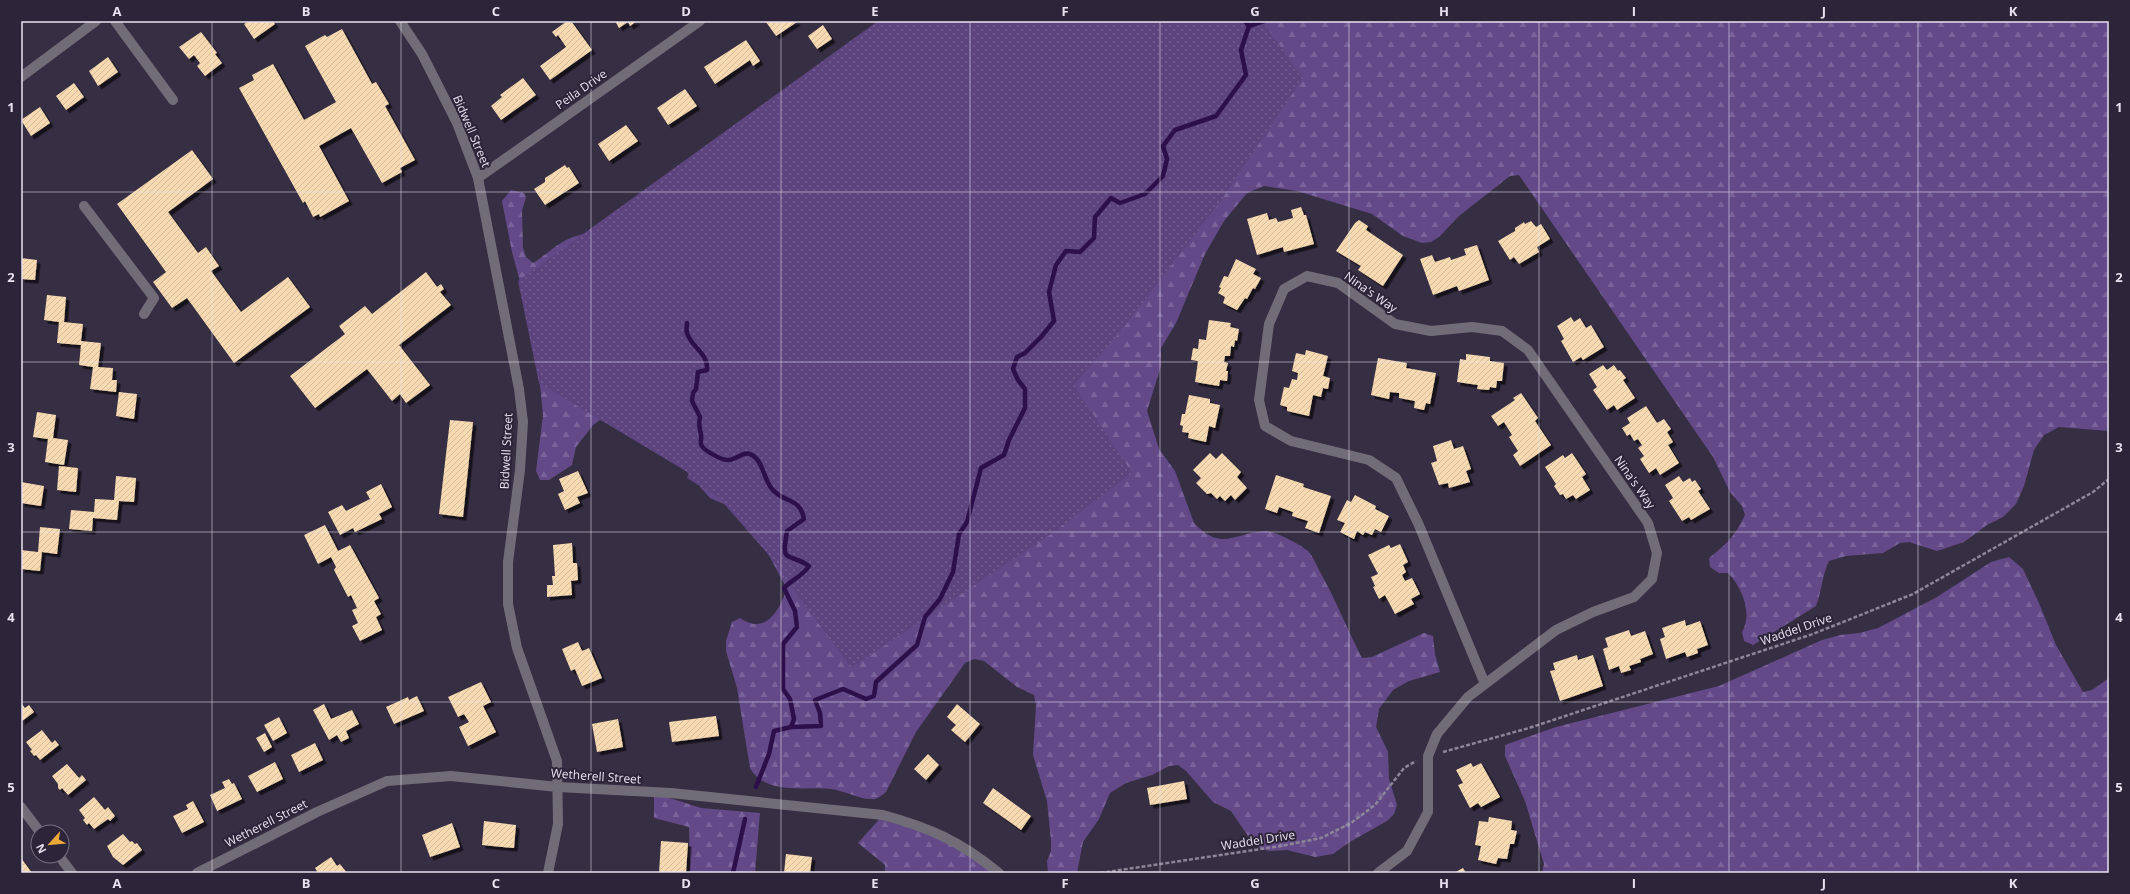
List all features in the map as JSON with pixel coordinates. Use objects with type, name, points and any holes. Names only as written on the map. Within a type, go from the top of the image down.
[{"type":"street","points":[[21,77],[96,21]]},
{"type":"street","points":[[115,21],[174,100]]},
{"type":"street","name":"Bidwell Street","points":[[400,21],[422,54],[457,123],[478,178],[519,389],[523,422],[520,470],[508,562],[508,604],[517,648],[557,761],[558,824],[548,873]]},
{"type":"street","name":"Peila Drive","points":[[478,178],[700,21]]},
{"type":"street","points":[[84,206],[154,298],[144,314]]},
{"type":"street","name":"Nina's Way","points":[[1378,873],[1407,851],[1428,812],[1428,756],[1437,734],[1468,697],[1556,630],[1593,612],[1634,597],[1652,579],[1657,553],[1648,523],[1528,350],[1502,331],[1472,327],[1431,331],[1395,324],[1338,283],[1307,276],[1284,289],[1269,324],[1259,400],[1265,426],[1291,441],[1369,460],[1396,478],[1418,523],[1485,684]]},
{"type":"street","name":"Wetherell Street","points":[[197,873],[317,812],[387,781],[451,776],[558,787],[670,793],[883,815],[915,824],[952,840],[978,856],[999,873]]},
{"type":"street","points":[[21,807],[34,824]]},
{"type":"street","points":[[65,864],[72,873]]},
{"type":"path","name":"Waddel Drive","points":[[1467,746],[1529,728],[1813,634],[1912,594],[2093,492],[2109,479]]},
{"type":"path","name":"Waddel Drive","points":[[1100,873],[1281,846],[1321,838],[1351,823],[1374,805],[1396,778]]},
{"type":"green space","points":[[1175,21],[2109,21],[2109,431],[2059,427],[2044,435],[2034,450],[2024,486],[2016,504],[2003,517],[1987,525],[1964,542],[1937,551],[1909,542],[1900,543],[1883,553],[1846,556],[1829,561],[1816,606],[1753,645],[1744,641],[1742,632],[1745,625],[1746,609],[1738,586],[1728,573],[1719,573],[1710,567],[1709,558],[1726,544],[1734,534],[1745,515],[1742,506],[1730,492],[1713,457],[1519,175],[1510,176],[1459,216],[1439,237],[1431,242],[1422,243],[1403,236],[1372,214],[1297,191],[1264,186],[1247,193],[1224,221],[1205,254],[1176,323],[1161,348],[1161,366],[1147,411],[1159,449],[1175,471],[1194,523],[1212,537],[1220,539],[1228,539],[1254,532],[1268,531],[1287,538],[1308,551],[1330,591],[1362,658],[1372,657],[1424,633],[1433,636],[1435,654],[1440,672],[1409,681],[1393,690],[1379,709],[1376,727],[1388,752],[1389,779],[1397,805],[1394,814],[1387,821],[1348,843],[1333,854],[1315,857],[1287,850],[1269,851],[1260,848],[1252,842],[1231,811],[1213,802],[1186,771],[1178,765],[1169,766],[1152,775],[1126,783],[1110,793],[1099,819],[1083,842],[1077,873],[1048,873],[1047,861],[1051,851],[1051,841],[1047,801],[1033,755],[1036,705],[1034,695],[1017,687],[984,661],[974,659],[965,663],[916,732],[886,792],[879,797],[875,799],[866,799],[832,789],[787,788],[766,783],[757,777],[750,768],[737,688],[726,651],[726,641],[732,622],[740,618],[749,623],[757,624],[770,618],[780,605],[787,589],[747,514],[710,498],[671,454],[620,426],[600,420],[593,425],[576,447],[572,465],[549,480],[540,480],[536,471],[543,415],[532,326],[512,252],[502,201],[511,190],[524,193],[526,197],[522,211],[523,248],[526,257],[533,263],[557,245],[574,237]]},
{"type":"green space","points":[[2009,557],[2023,569],[2056,645],[2083,692],[2092,690],[2109,678],[2109,873],[1542,873],[1544,864],[1525,801],[1505,756],[1505,745],[1556,727],[1719,686],[1822,640],[1878,628],[1937,597],[1991,562]]},
{"type":"green space","points":[[654,793],[701,808],[760,813],[755,873],[690,873],[689,827],[654,818]]},
{"type":"green space","points":[[883,815],[978,856],[995,873],[885,873],[885,865],[858,843]]},
{"type":"shaded area","points":[[878,21],[1262,21],[1303,78],[1220,202],[1121,331],[1074,385],[1132,473],[1051,534],[851,668],[767,553],[719,498],[687,478],[689,473],[539,383],[518,281]]},
{"type":"building","points":[[249,21],[273,21],[275,24],[254,39],[244,24]]},
{"type":"building","points":[[567,21],[571,21],[592,50],[550,80],[540,66],[566,47],[558,35],[556,37],[552,32]]},
{"type":"building","points":[[615,21],[637,21],[630,26],[628,22],[619,28]]},
{"type":"building","points":[[766,22],[797,22],[776,36]]},
{"type":"building","points":[[823,25],[832,39],[817,49],[808,36]]},
{"type":"building","points":[[342,29],[372,84],[376,82],[389,104],[385,106],[415,160],[400,168],[402,172],[382,183],[351,128],[319,146],[349,201],[320,217],[319,214],[313,217],[305,201],[303,203],[239,88],[254,80],[252,75],[273,64],[304,120],[336,102],[305,46],[325,35],[327,37]]},
{"type":"building","points":[[201,32],[217,53],[215,54],[222,63],[205,76],[197,66],[200,63],[194,55],[189,59],[179,47]]},
{"type":"building","points":[[746,40],[760,61],[753,66],[750,60],[715,84],[704,67]]},
{"type":"building","points":[[108,57],[118,72],[98,86],[89,71]]},
{"type":"building","points":[[523,78],[536,95],[501,120],[491,106],[502,97],[500,95]]},
{"type":"building","points":[[74,83],[84,97],[66,110],[56,96]]},
{"type":"building","points":[[685,89],[697,106],[668,125],[657,108]]},
{"type":"building","points":[[40,107],[50,123],[31,136],[21,120]]},
{"type":"building","points":[[626,125],[638,141],[609,161],[598,144]]},
{"type":"building","points":[[192,150],[213,179],[168,212],[198,253],[206,247],[219,266],[211,271],[241,312],[288,277],[310,307],[234,363],[187,298],[172,308],[153,282],[166,272],[117,204]]},
{"type":"building","points":[[565,165],[567,168],[569,167],[579,183],[545,205],[534,189],[545,182],[545,178]]},
{"type":"building","points":[[1301,207],[1304,215],[1306,215],[1314,244],[1284,252],[1283,247],[1257,255],[1247,219],[1267,213],[1269,220],[1276,218],[1278,222],[1293,218],[1291,210]]},
{"type":"building","points":[[1359,220],[1368,226],[1366,230],[1403,255],[1383,286],[1358,270],[1361,266],[1336,251],[1355,223]]},
{"type":"building","points":[[1531,221],[1536,227],[1541,224],[1550,239],[1537,247],[1539,252],[1519,264],[1514,257],[1510,260],[1498,241],[1515,231],[1515,228],[1524,222],[1525,224]]},
{"type":"building","points":[[1477,245],[1489,280],[1459,291],[1457,286],[1433,295],[1420,259],[1432,255],[1435,262],[1450,257],[1451,260],[1466,255],[1464,249]]},
{"type":"building","points":[[21,258],[37,260],[35,280],[21,279]]},
{"type":"building","points":[[1236,259],[1256,269],[1253,274],[1261,278],[1255,289],[1253,288],[1247,299],[1245,298],[1237,310],[1223,303],[1225,297],[1218,293],[1224,276],[1228,277]]},
{"type":"building","points":[[426,272],[437,287],[441,284],[444,289],[440,292],[451,305],[399,345],[430,385],[406,403],[400,394],[392,401],[367,369],[315,408],[290,376],[345,334],[339,326],[365,306],[372,314]]},
{"type":"building","points":[[47,295],[66,297],[64,322],[83,324],[81,341],[101,343],[98,367],[113,368],[112,380],[117,380],[116,392],[90,389],[93,367],[79,365],[81,345],[57,343],[59,322],[44,320]]},
{"type":"building","points":[[1571,317],[1574,322],[1580,318],[1586,328],[1591,325],[1604,347],[1583,360],[1581,357],[1573,362],[1561,341],[1564,339],[1557,326]]},
{"type":"building","points":[[1209,320],[1231,323],[1230,327],[1239,329],[1237,341],[1235,340],[1234,347],[1231,346],[1230,356],[1225,356],[1224,362],[1228,363],[1226,371],[1228,371],[1227,381],[1220,380],[1219,386],[1195,382],[1198,361],[1191,360],[1193,348],[1198,349],[1199,339],[1206,340]]},
{"type":"building","points":[[1306,350],[1328,356],[1323,376],[1330,378],[1328,389],[1323,388],[1321,397],[1313,395],[1309,416],[1287,411],[1287,407],[1280,405],[1284,387],[1289,388],[1292,379],[1297,380],[1298,373],[1292,371],[1296,353],[1305,355]]},
{"type":"building","points":[[1466,354],[1490,357],[1490,361],[1504,363],[1502,381],[1497,381],[1496,388],[1490,387],[1489,390],[1477,389],[1478,385],[1457,382],[1460,359],[1466,360]]},
{"type":"building","points":[[1378,358],[1407,363],[1406,368],[1436,373],[1430,404],[1426,403],[1424,410],[1414,408],[1415,401],[1399,398],[1399,393],[1390,392],[1389,399],[1371,395]]},
{"type":"building","points":[[1603,365],[1607,370],[1614,365],[1618,371],[1620,370],[1626,378],[1623,380],[1635,398],[1617,410],[1614,405],[1607,410],[1593,390],[1597,387],[1589,374]]},
{"type":"building","points":[[119,392],[137,394],[134,419],[116,416]]},
{"type":"building","points":[[1521,393],[1538,418],[1535,421],[1551,445],[1520,466],[1513,455],[1518,451],[1509,437],[1512,435],[1504,422],[1498,426],[1491,416],[1515,400],[1513,398]]},
{"type":"building","points":[[1189,395],[1210,399],[1210,403],[1220,405],[1215,428],[1209,426],[1206,442],[1188,438],[1189,433],[1182,432],[1183,426],[1180,425],[1182,414],[1185,414]]},
{"type":"building","points":[[1646,406],[1657,423],[1664,419],[1671,429],[1667,432],[1673,442],[1668,445],[1679,463],[1660,475],[1656,468],[1649,473],[1640,459],[1644,456],[1638,448],[1642,445],[1638,439],[1634,441],[1630,434],[1627,436],[1622,428],[1630,423],[1627,418]]},
{"type":"building","points":[[37,412],[56,415],[53,438],[68,440],[64,465],[45,462],[48,439],[33,437]]},
{"type":"building","points":[[450,420],[473,422],[463,517],[439,514]]},
{"type":"building","points":[[1451,440],[1454,449],[1463,446],[1471,469],[1466,471],[1470,482],[1449,488],[1448,483],[1439,485],[1431,463],[1437,461],[1433,446]]},
{"type":"building","points":[[1210,453],[1216,459],[1222,453],[1241,472],[1237,477],[1247,488],[1235,500],[1231,495],[1225,501],[1220,496],[1217,499],[1211,493],[1207,494],[1196,483],[1201,478],[1193,470]]},
{"type":"building","points":[[1572,453],[1586,474],[1582,477],[1590,490],[1576,499],[1573,495],[1566,499],[1563,494],[1560,495],[1554,486],[1556,484],[1545,467],[1563,455],[1565,458]]},
{"type":"building","points":[[59,466],[78,468],[76,492],[57,490]]},
{"type":"building","points":[[578,471],[588,493],[577,497],[580,503],[565,510],[558,494],[564,491],[559,479]]},
{"type":"building","points":[[1276,475],[1304,484],[1303,487],[1331,496],[1319,533],[1305,528],[1308,521],[1292,516],[1293,512],[1279,507],[1277,513],[1265,509]]},
{"type":"building","points":[[116,476],[136,478],[134,502],[119,501],[117,520],[93,518],[92,531],[69,529],[71,510],[94,512],[95,499],[114,500]]},
{"type":"building","points":[[1679,476],[1683,482],[1690,478],[1692,482],[1695,480],[1701,489],[1698,491],[1710,509],[1691,520],[1689,517],[1682,521],[1669,501],[1673,498],[1665,485]]},
{"type":"building","points":[[21,482],[44,486],[41,506],[21,503]]},
{"type":"building","points":[[381,484],[392,507],[379,514],[382,519],[355,532],[353,528],[340,535],[328,512],[342,505],[346,511],[370,499],[366,492]]},
{"type":"building","points":[[1355,495],[1376,506],[1375,509],[1389,516],[1381,532],[1375,529],[1372,535],[1365,532],[1363,535],[1357,531],[1354,539],[1340,532],[1345,523],[1337,520],[1347,500],[1351,502]]},
{"type":"building","points":[[325,525],[338,551],[350,545],[379,598],[374,601],[381,614],[376,617],[382,630],[360,641],[352,626],[358,623],[352,610],[357,608],[351,595],[348,597],[334,570],[336,567],[331,557],[318,564],[304,535]]},
{"type":"building","points":[[40,527],[60,529],[57,554],[42,552],[40,571],[21,569],[21,550],[38,552]]},
{"type":"building","points":[[572,543],[573,563],[577,563],[578,580],[571,581],[572,595],[547,597],[547,585],[553,585],[552,576],[555,576],[553,545]]},
{"type":"building","points":[[1400,544],[1408,562],[1403,565],[1406,572],[1402,575],[1405,581],[1412,578],[1420,594],[1411,599],[1414,604],[1395,614],[1385,595],[1379,599],[1373,587],[1375,586],[1371,577],[1378,574],[1368,555],[1389,545],[1391,548]]},
{"type":"building","points":[[1685,620],[1686,626],[1700,621],[1708,645],[1697,649],[1698,653],[1687,657],[1685,652],[1666,659],[1660,639],[1665,637],[1662,628]]},
{"type":"building","points":[[1629,630],[1631,636],[1645,631],[1653,654],[1640,659],[1641,662],[1629,666],[1631,670],[1621,673],[1619,666],[1609,670],[1603,649],[1608,647],[1605,638]]},
{"type":"building","points":[[578,642],[582,651],[589,648],[602,678],[582,686],[575,669],[571,671],[562,649]]},
{"type":"building","points":[[1577,655],[1578,660],[1593,655],[1603,686],[1560,701],[1550,671],[1555,670],[1553,663]]},
{"type":"building","points":[[481,682],[491,702],[483,706],[496,732],[468,746],[459,727],[469,722],[464,714],[458,717],[448,697]]},
{"type":"building","points":[[417,696],[424,711],[394,724],[386,707],[408,697],[409,700]]},
{"type":"building","points":[[21,703],[25,708],[29,705],[34,712],[21,722]]},
{"type":"building","points":[[324,704],[331,719],[352,710],[359,724],[346,731],[349,738],[341,742],[337,735],[329,740],[313,710]]},
{"type":"building","points":[[957,704],[980,724],[965,742],[951,730],[956,725],[947,717]]},
{"type":"building","points":[[716,716],[719,736],[672,742],[669,722]]},
{"type":"building","points":[[279,717],[287,733],[273,741],[264,725]]},
{"type":"building","points":[[618,719],[623,747],[597,752],[592,724]]},
{"type":"building","points":[[42,730],[52,743],[55,740],[59,745],[40,760],[30,751],[32,750],[26,742]]},
{"type":"building","points":[[265,733],[272,747],[264,752],[256,738]]},
{"type":"building","points":[[315,743],[323,760],[299,772],[291,755]]},
{"type":"building","points":[[928,754],[939,765],[926,780],[914,769]]},
{"type":"building","points":[[275,762],[283,779],[257,792],[248,776]]},
{"type":"building","points":[[1471,763],[1473,767],[1481,763],[1500,797],[1481,807],[1478,803],[1470,808],[1458,785],[1463,783],[1456,770]]},
{"type":"building","points":[[67,764],[79,778],[82,775],[86,780],[68,795],[62,788],[60,790],[58,788],[58,784],[52,776]]},
{"type":"building","points":[[229,779],[232,784],[234,783],[242,799],[217,811],[210,795],[225,788],[222,782]]},
{"type":"building","points":[[1184,781],[1187,799],[1150,805],[1147,788]]},
{"type":"building","points":[[993,788],[1031,816],[1021,830],[983,803]]},
{"type":"building","points":[[94,797],[105,810],[108,807],[115,816],[110,821],[108,819],[94,829],[89,823],[87,825],[83,820],[85,818],[79,810]]},
{"type":"building","points":[[193,801],[204,822],[182,833],[173,816],[188,809],[186,805]]},
{"type":"building","points":[[1489,817],[1512,821],[1511,830],[1517,831],[1514,844],[1510,844],[1507,859],[1498,858],[1496,864],[1478,860],[1481,846],[1475,845],[1479,821],[1488,822]]},
{"type":"building","points":[[484,821],[516,825],[514,848],[482,845]]},
{"type":"building","points":[[452,823],[460,847],[430,857],[422,835]]},
{"type":"building","points":[[123,834],[130,842],[132,841],[135,844],[137,843],[142,850],[123,865],[113,857],[107,846]]},
{"type":"building","points":[[661,841],[688,843],[686,873],[659,873]]},
{"type":"building","points":[[786,854],[812,857],[810,873],[784,873]]},
{"type":"building","points":[[331,857],[337,866],[340,864],[347,873],[318,873],[315,868]]},
{"type":"building","points":[[21,858],[32,873],[21,873]]},
{"type":"building","points":[[1463,868],[1466,873],[1454,873]]},
{"type":"waterway","points":[[756,787],[769,754],[774,731],[791,727],[821,726],[820,713],[815,700],[843,689],[866,699],[874,696],[876,682],[917,645],[925,617],[940,599],[953,572],[959,534],[967,522],[981,468],[1004,455],[1009,440],[1025,408],[1025,389],[1018,380],[1013,369],[1017,357],[1025,353],[1054,321],[1049,292],[1056,265],[1066,251],[1080,252],[1094,238],[1095,217],[1111,198],[1120,203],[1145,194],[1163,176],[1167,159],[1163,146],[1175,130],[1216,116],[1246,75],[1241,50],[1249,26],[1245,21]]},
{"type":"waterway","points":[[1249,26],[1264,21]]},
{"type":"waterway","points":[[687,323],[689,338],[703,355],[707,364],[707,370],[698,372],[696,389],[693,393],[692,401],[700,417],[699,424],[702,446],[713,455],[726,460],[744,454],[752,455],[759,462],[772,489],[799,507],[804,519],[787,531],[785,542],[786,554],[809,566],[804,572],[784,588],[795,611],[797,627],[783,644],[783,689],[790,699],[794,719],[791,727]]},
{"type":"waterway","points":[[733,873],[745,819]]}]
